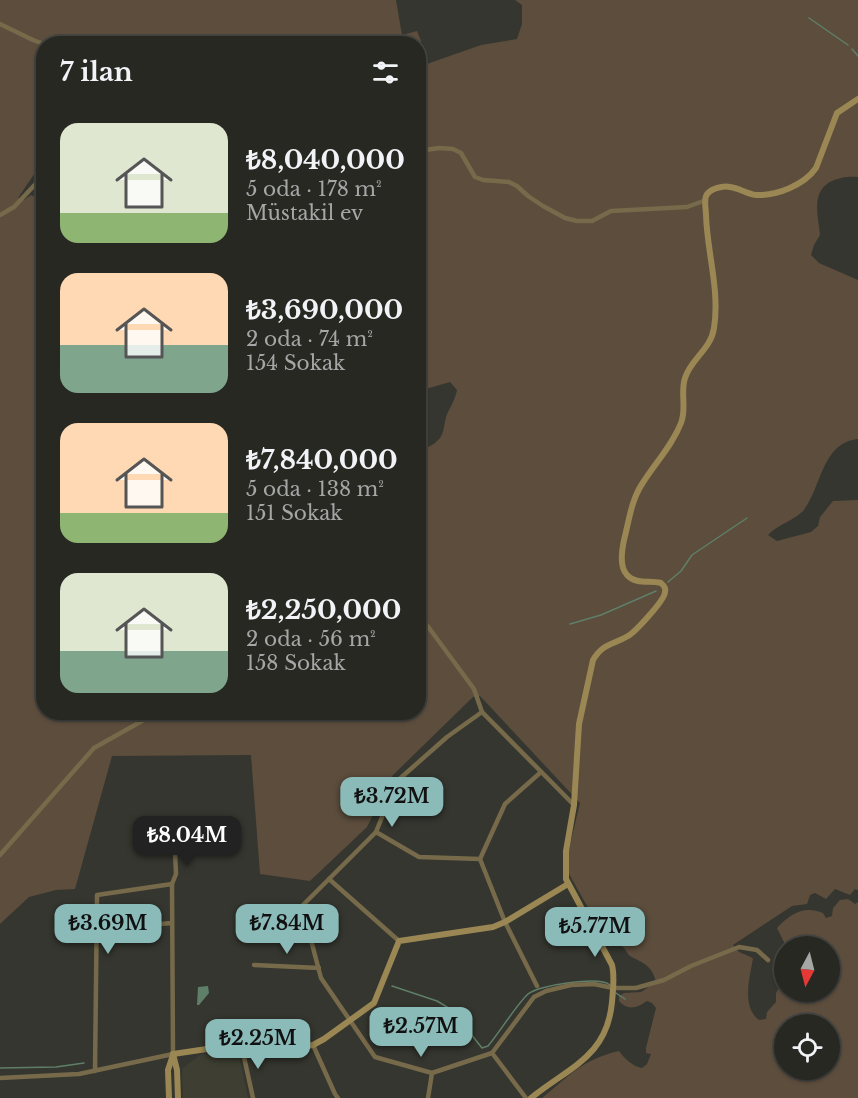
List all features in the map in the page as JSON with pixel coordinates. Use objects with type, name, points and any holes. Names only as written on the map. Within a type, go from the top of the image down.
[{"type":"street","points":[[0,24],[36,41]]},
{"type":"street","points":[[531,1098],[582,1061],[598,1046],[608,1021],[614,975],[612,965],[568,884],[566,851],[574,805],[579,724],[593,660],[597,653],[612,642],[628,636],[659,604],[665,594],[661,584],[637,581],[627,575],[622,562],[622,551],[633,502],[642,484],[673,440],[685,413],[685,378],[708,346],[714,330],[715,296],[706,223],[706,200],[710,192],[720,187],[730,187],[754,195],[768,194],[792,187],[816,168],[837,113],[858,99]]},
{"type":"street","points":[[426,150],[453,149],[461,153],[474,177],[509,182],[543,206],[565,218],[577,221],[592,221],[611,211],[687,207],[706,200]]},
{"type":"street","points":[[0,215],[14,207],[36,184]]},
{"type":"street","points":[[426,623],[474,689],[482,712],[574,805]]},
{"type":"street","points":[[482,712],[447,737],[396,782],[376,832],[302,906],[321,978],[375,1057],[432,1073],[492,1053],[534,997],[546,991],[571,985],[594,984],[613,988],[636,988],[664,980],[691,966],[739,947],[757,950],[768,960]]},
{"type":"street","points":[[0,855],[94,748],[144,720]]},
{"type":"street","points":[[537,986],[504,922],[480,859],[505,804],[541,772]]},
{"type":"street","points":[[376,832],[419,857],[480,859]]},
{"type":"street","points":[[175,852],[176,873],[173,885],[172,923],[173,1054],[177,1070],[178,1098]]},
{"type":"street","points":[[329,879],[399,941],[480,930],[504,922],[568,884]]},
{"type":"street","points":[[95,1071],[98,895],[173,885]]},
{"type":"street","points":[[97,929],[172,923]]},
{"type":"street","points":[[0,1078],[79,1074],[207,1049],[313,1045],[351,1022],[374,1003],[399,941]]},
{"type":"street","points":[[254,965],[319,968]]},
{"type":"street","points":[[313,1045],[338,1098]]},
{"type":"street","points":[[241,1047],[253,1098]]},
{"type":"street","points":[[492,1053],[526,1098]]},
{"type":"street","points":[[169,1098],[168,1070],[173,1054]]},
{"type":"street","points":[[428,1098],[432,1073]]},
{"type":"shaded area","points":[[0,0],[396,0],[402,35],[417,31],[419,36],[36,36],[36,171],[18,198],[24,200],[31,195],[36,197],[36,720],[426,720],[426,448],[441,436],[446,416],[457,390],[450,382],[426,389],[426,64],[481,45],[517,39],[522,24],[522,5],[515,0],[858,0],[858,177],[834,180],[821,190],[817,203],[820,235],[811,255],[819,263],[858,280],[858,439],[846,442],[836,449],[829,457],[803,511],[768,535],[777,541],[811,532],[818,526],[820,517],[833,501],[858,500],[858,890],[855,889],[850,895],[835,889],[826,899],[815,893],[810,895],[807,904],[792,906],[733,945],[739,952],[753,958],[748,1000],[753,1014],[759,1020],[766,1019],[767,1012],[776,1002],[840,1002],[840,936],[781,936],[777,928],[798,912],[816,911],[823,913],[826,918],[832,916],[833,908],[840,900],[848,899],[855,904],[858,902],[858,1098],[542,1098],[577,1069],[606,1054],[619,1051],[635,1066],[642,1068],[647,1064],[651,1054],[646,1053],[646,1048],[656,1008],[647,1001],[636,1007],[629,1007],[619,1001],[619,996],[624,993],[641,992],[656,982],[646,965],[630,956],[622,946],[607,941],[569,874],[569,849],[580,803],[480,696],[473,697],[392,776],[367,827],[310,881],[260,874],[251,755],[112,756],[75,889],[56,890],[29,897],[0,924]]},
{"type":"shaded area","points":[[208,986],[209,993],[197,1005],[198,987]]},
{"type":"shaded area","points":[[238,1051],[248,1098],[183,1098],[182,1069],[201,1054]]},
{"type":"waterway","points":[[809,18],[848,45]]},
{"type":"waterway","points":[[852,49],[858,56]]},
{"type":"waterway","points":[[668,582],[681,571],[692,555],[747,518]]},
{"type":"waterway","points":[[570,624],[601,615],[656,591]]},
{"type":"waterway","points":[[392,986],[437,1001],[452,1010],[482,1048],[488,1046],[528,994],[534,991],[556,985],[594,981],[610,985]]},
{"type":"waterway","points":[[616,993],[625,999]]},
{"type":"waterway","points":[[0,1068],[56,1067],[84,1063]]}]
